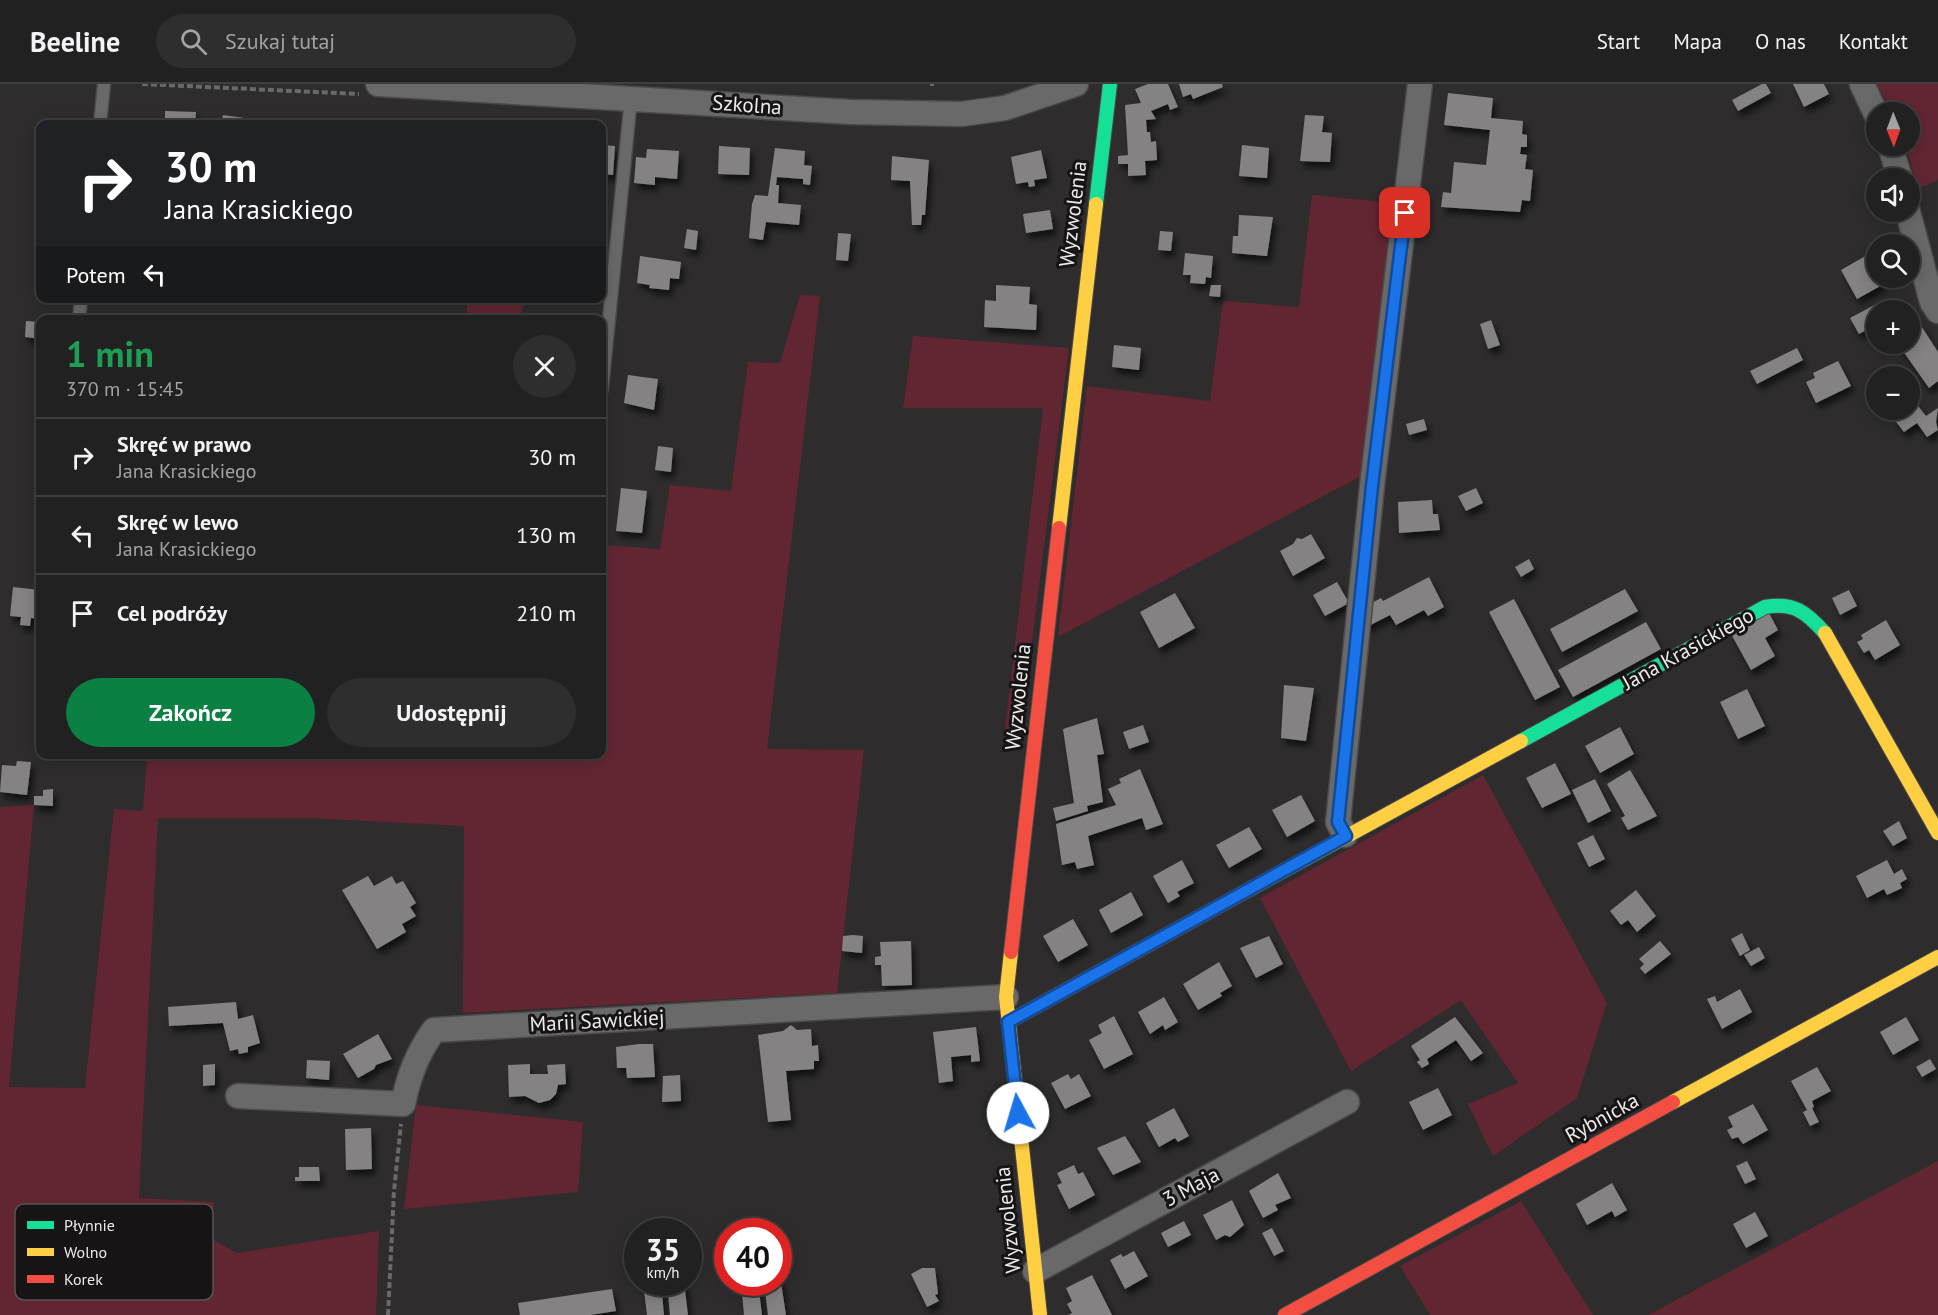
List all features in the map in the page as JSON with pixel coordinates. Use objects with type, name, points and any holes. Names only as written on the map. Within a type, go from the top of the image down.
[{"type":"street","name":"Szkolna","points":[[378,84],[851,112],[962,114],[1005,108],[1076,84]]},
{"type":"street","name":"Wyzwolenia","points":[[1040,1315],[1006,997],[1110,84]]},
{"type":"street","points":[[1346,836],[1338,822],[1374,475],[1420,84]]},
{"type":"street","points":[[1862,84],[1870,102]]},
{"type":"street","points":[[1911,222],[1932,302],[1938,311]]},
{"type":"street","name":"Jana Krasickiego","points":[[1008,1022],[1766,607],[1784,603],[1804,610],[1826,634],[1938,833]]},
{"type":"street","name":"Rybnicka","points":[[1286,1315],[1938,957]]},
{"type":"street","name":"Marii Sawickiej","points":[[403,1104],[408,1077],[419,1050],[434,1030],[1006,997]]},
{"type":"street","points":[[238,1096],[403,1104]]},
{"type":"street","name":"3 Maja","points":[[1035,1271],[1347,1102]]},
{"type":"lane","points":[[100,120],[104,84]]},
{"type":"lane","points":[[606,349],[631,98]]},
{"type":"path","points":[[388,1315],[392,1212],[403,1104]]},
{"type":"shaded area","points":[[1877,84],[1938,84],[1938,180],[1920,188],[1920,168],[1912,168],[1909,156],[1920,156],[1920,102],[1887,102]]},
{"type":"shaded area","points":[[1312,195],[1395,203],[1363,475],[1058,637],[1087,386],[1210,401],[1223,301],[1299,307]]},
{"type":"shaded area","points":[[800,295],[820,296],[767,749],[864,750],[837,993],[463,1013],[464,826],[310,818],[158,818],[139,1198],[214,1202],[213,1220],[213,1204],[15,1204],[15,1300],[213,1300],[213,1240],[237,1253],[379,1231],[376,1315],[0,1315],[0,807],[34,805],[9,1087],[85,1088],[114,809],[143,811],[147,759],[606,759],[606,545],[660,549],[670,485],[731,491],[748,362],[780,363]]},
{"type":"shaded area","points":[[468,303],[524,303],[521,315],[466,315]]},
{"type":"shaded area","points":[[913,336],[1069,348],[1020,736],[1004,737],[1043,408],[903,408]]},
{"type":"shaded area","points":[[1483,775],[1607,1003],[1577,1098],[1493,1156],[1468,1104],[1518,1083],[1461,1000],[1351,1071],[1260,898]]},
{"type":"shaded area","points":[[416,1105],[583,1122],[578,1192],[404,1209]]},
{"type":"shaded area","points":[[1938,1161],[1938,1315],[1648,1315]]},
{"type":"shaded area","points":[[1521,1201],[1593,1315],[1430,1315],[1400,1266]]},
{"type":"building","points":[[1148,84],[1168,84],[1178,107],[1170,110],[1168,104],[1151,111],[1156,119],[1146,120],[1147,132],[1150,132],[1151,142],[1156,141],[1157,160],[1145,161],[1146,175],[1128,176],[1128,164],[1118,164],[1118,156],[1128,155],[1125,105],[1141,103],[1135,89]]},
{"type":"building","points":[[1179,84],[1222,84],[1223,87],[1193,99],[1191,94],[1183,97]]},
{"type":"building","points":[[1766,84],[1771,93],[1738,111],[1732,100]]},
{"type":"building","points":[[1793,84],[1824,84],[1829,94],[1804,107]]},
{"type":"building","points":[[1448,93],[1493,98],[1491,118],[1523,121],[1522,134],[1527,135],[1527,147],[1521,147],[1520,154],[1527,155],[1525,169],[1533,170],[1530,201],[1522,200],[1520,212],[1441,207],[1443,192],[1451,193],[1454,162],[1486,165],[1490,130],[1444,125]]},
{"type":"building","points":[[165,111],[196,112],[195,120],[165,120]]},
{"type":"building","points":[[223,115],[252,119],[252,120],[222,120]]},
{"type":"building","points":[[1305,115],[1324,116],[1322,132],[1332,133],[1330,162],[1300,161]]},
{"type":"building","points":[[606,145],[615,146],[613,175],[606,174]]},
{"type":"building","points":[[1242,145],[1269,148],[1267,178],[1239,176]]},
{"type":"building","points":[[719,146],[750,148],[749,175],[718,174]]},
{"type":"building","points":[[775,148],[805,151],[804,165],[812,166],[810,185],[803,184],[803,179],[777,177],[778,203],[801,205],[799,225],[766,222],[763,240],[749,238],[755,195],[768,196]]},
{"type":"building","points":[[647,149],[679,151],[677,179],[655,177],[655,185],[634,183],[636,157],[646,158]]},
{"type":"building","points":[[1041,150],[1047,178],[1034,180],[1035,186],[1029,187],[1028,182],[1016,184],[1011,157]]},
{"type":"building","points":[[892,156],[929,160],[925,215],[922,215],[921,225],[912,225],[910,181],[891,180]]},
{"type":"building","points":[[1050,210],[1053,229],[1026,233],[1023,214]]},
{"type":"building","points":[[1239,215],[1273,217],[1267,256],[1232,253],[1233,236],[1238,236]]},
{"type":"building","points":[[687,229],[698,231],[696,250],[684,248]]},
{"type":"building","points":[[1160,231],[1173,232],[1171,251],[1158,250]]},
{"type":"building","points":[[838,233],[851,234],[848,261],[836,260]]},
{"type":"building","points":[[1185,253],[1213,256],[1211,278],[1206,277],[1205,284],[1190,283],[1191,275],[1183,275]]},
{"type":"building","points":[[640,256],[681,262],[679,279],[670,278],[669,290],[649,288],[650,285],[637,283]]},
{"type":"building","points":[[1866,256],[1866,288],[1877,288],[1857,299],[1841,270]]},
{"type":"building","points":[[996,285],[1030,287],[1029,304],[1037,305],[1036,330],[984,327],[985,300],[996,301]]},
{"type":"building","points":[[1211,285],[1221,285],[1220,297],[1209,296]]},
{"type":"building","points":[[1866,310],[1866,330],[1859,334],[1850,318]]},
{"type":"building","points":[[1491,320],[1500,345],[1488,349],[1480,324]]},
{"type":"building","points":[[26,321],[36,322],[36,338],[25,337]]},
{"type":"building","points":[[1920,324],[1938,352],[1938,381],[1929,388],[1920,375],[1920,366],[1914,366],[1905,354],[1920,354]]},
{"type":"building","points":[[1114,345],[1141,348],[1139,370],[1112,367]]},
{"type":"building","points":[[1797,348],[1803,360],[1757,384],[1750,371]]},
{"type":"building","points":[[1838,361],[1851,386],[1816,403],[1806,382],[1815,378],[1813,373]]},
{"type":"building","points":[[628,375],[658,379],[654,410],[624,403]]},
{"type":"building","points":[[1920,408],[1926,416],[1938,408],[1936,422],[1938,430],[1927,437],[1917,423],[1904,432],[1895,420],[1920,420]]},
{"type":"building","points":[[1424,419],[1427,430],[1409,435],[1406,424]]},
{"type":"building","points":[[658,446],[673,448],[671,472],[655,470]]},
{"type":"building","points":[[621,488],[647,491],[642,533],[616,531]]},
{"type":"building","points":[[1476,488],[1483,503],[1466,511],[1458,496]]},
{"type":"building","points":[[1432,500],[1433,514],[1438,514],[1440,530],[1399,533],[1398,502]]},
{"type":"building","points":[[1311,534],[1325,558],[1293,576],[1280,551],[1293,544],[1297,538],[1302,539]]},
{"type":"building","points":[[1529,559],[1534,569],[1521,577],[1515,567]]},
{"type":"building","points":[[1429,577],[1444,607],[1428,616],[1424,610],[1396,625],[1390,615],[1361,630],[1364,607],[1381,598],[1383,601]]},
{"type":"building","points":[[1337,582],[1349,603],[1325,616],[1313,595]]},
{"type":"building","points":[[13,587],[36,590],[36,619],[31,618],[30,626],[20,625],[21,617],[10,616]]},
{"type":"building","points":[[1625,589],[1638,611],[1562,652],[1550,629]]},
{"type":"building","points":[[1849,590],[1857,606],[1840,615],[1832,598]]},
{"type":"building","points":[[1175,593],[1195,628],[1159,648],[1140,612]]},
{"type":"building","points":[[1514,599],[1560,687],[1535,700],[1489,612]]},
{"type":"building","points":[[1769,613],[1778,630],[1765,638],[1775,656],[1751,670],[1731,634]]},
{"type":"building","points":[[1886,620],[1900,645],[1875,660],[1869,650],[1864,653],[1857,642],[1863,639],[1861,635]]},
{"type":"building","points":[[1646,622],[1661,649],[1573,697],[1558,670]]},
{"type":"building","points":[[1284,685],[1314,688],[1306,741],[1281,738]]},
{"type":"building","points":[[1747,689],[1765,726],[1738,739],[1720,702]]},
{"type":"building","points":[[1097,718],[1104,754],[1097,755],[1103,802],[1087,806],[1088,811],[1056,821],[1053,808],[1074,803],[1063,729]]},
{"type":"building","points":[[1143,725],[1149,742],[1129,749],[1123,732]]},
{"type":"building","points":[[1620,727],[1634,754],[1600,773],[1585,746]]},
{"type":"building","points":[[17,761],[31,762],[27,795],[0,792],[2,765],[16,766]]},
{"type":"building","points":[[1555,763],[1571,794],[1542,808],[1526,778]]},
{"type":"building","points":[[1140,769],[1163,824],[1146,830],[1142,818],[1088,836],[1094,865],[1077,869],[1075,862],[1062,865],[1056,824],[1116,805],[1108,789],[1121,783],[1119,779]]},
{"type":"building","points":[[1630,770],[1657,816],[1628,830],[1621,818],[1625,816],[1607,784]]},
{"type":"building","points":[[1595,779],[1611,811],[1588,823],[1572,790]]},
{"type":"building","points":[[53,789],[53,806],[34,805],[34,796],[43,796],[43,790]]},
{"type":"building","points":[[1301,795],[1315,821],[1287,837],[1272,810]]},
{"type":"building","points":[[1899,821],[1907,838],[1893,846],[1883,831]]},
{"type":"building","points":[[1249,827],[1262,849],[1229,868],[1216,845]]},
{"type":"building","points":[[1593,835],[1605,859],[1589,867],[1577,843]]},
{"type":"building","points":[[1182,860],[1194,883],[1177,892],[1180,896],[1168,903],[1153,876]]},
{"type":"building","points":[[1887,860],[1894,874],[1902,869],[1907,879],[1900,883],[1902,888],[1887,895],[1884,889],[1867,898],[1856,876]]},
{"type":"building","points":[[368,876],[374,886],[392,876],[396,884],[403,881],[416,903],[410,907],[416,916],[402,924],[406,932],[377,949],[342,890]]},
{"type":"building","points":[[1636,890],[1656,916],[1637,932],[1628,920],[1621,925],[1610,911]]},
{"type":"building","points":[[1131,892],[1143,915],[1111,933],[1099,910]]},
{"type":"building","points":[[1073,919],[1088,945],[1058,962],[1043,936]]},
{"type":"building","points":[[1742,933],[1750,950],[1740,956],[1731,939]]},
{"type":"building","points":[[843,936],[863,936],[862,953],[842,951]]},
{"type":"building","points":[[1269,936],[1283,964],[1256,978],[1240,948]]},
{"type":"building","points":[[911,941],[912,985],[882,986],[881,965],[875,965],[875,957],[881,956],[880,942]]},
{"type":"building","points":[[1660,941],[1671,954],[1645,974],[1640,968],[1644,964],[1639,959]]},
{"type":"building","points":[[1759,947],[1765,958],[1751,966],[1744,955]]},
{"type":"building","points":[[1219,962],[1232,986],[1220,993],[1222,996],[1198,1010],[1183,984]]},
{"type":"building","points":[[1740,989],[1752,1012],[1722,1029],[1707,999],[1715,996],[1717,1002]]},
{"type":"building","points":[[1164,997],[1178,1022],[1165,1030],[1163,1025],[1150,1034],[1138,1012]]},
{"type":"building","points":[[236,1002],[238,1019],[253,1015],[260,1043],[248,1047],[248,1052],[239,1054],[238,1049],[230,1051],[223,1023],[169,1026],[168,1007]]},
{"type":"building","points":[[1114,1016],[1133,1054],[1104,1069],[1089,1040],[1102,1033],[1098,1025]]},
{"type":"building","points":[[1455,1017],[1483,1053],[1471,1061],[1456,1040],[1427,1059],[1429,1064],[1422,1068],[1411,1046]]},
{"type":"building","points":[[1906,1017],[1919,1040],[1893,1055],[1880,1032]]},
{"type":"building","points":[[791,1025],[797,1030],[811,1029],[812,1046],[818,1045],[819,1061],[814,1061],[814,1069],[786,1071],[791,1120],[768,1122],[758,1035],[783,1031]]},
{"type":"building","points":[[976,1027],[980,1061],[971,1062],[971,1055],[951,1057],[953,1081],[939,1083],[933,1032]]},
{"type":"building","points":[[378,1034],[392,1059],[376,1065],[374,1069],[358,1078],[343,1054]]},
{"type":"building","points":[[653,1044],[655,1077],[627,1078],[626,1068],[617,1068],[616,1047]]},
{"type":"building","points":[[1930,1059],[1936,1069],[1922,1077],[1916,1067]]},
{"type":"building","points":[[307,1060],[330,1061],[329,1080],[306,1078]]},
{"type":"building","points":[[215,1064],[215,1085],[203,1086],[203,1065]]},
{"type":"building","points":[[530,1064],[530,1074],[548,1074],[547,1065],[565,1064],[566,1084],[558,1085],[556,1094],[550,1100],[539,1103],[525,1096],[509,1097],[508,1065]]},
{"type":"building","points":[[1817,1067],[1831,1091],[1812,1101],[1814,1107],[1812,1108],[1819,1122],[1810,1126],[1803,1112],[1807,1110],[1791,1081]]},
{"type":"building","points":[[1068,1074],[1071,1079],[1079,1074],[1091,1096],[1065,1109],[1051,1083]]},
{"type":"building","points":[[680,1075],[681,1101],[662,1102],[663,1076]]},
{"type":"building","points":[[1438,1088],[1452,1115],[1423,1130],[1409,1102]]},
{"type":"building","points":[[1753,1104],[1768,1130],[1743,1144],[1738,1137],[1732,1139],[1727,1130],[1733,1127],[1728,1117]]},
{"type":"building","points":[[1174,1108],[1189,1136],[1178,1142],[1175,1138],[1159,1147],[1146,1123]]},
{"type":"building","points":[[371,1128],[372,1169],[346,1170],[345,1129]]},
{"type":"building","points":[[1125,1136],[1141,1162],[1113,1175],[1097,1148]]},
{"type":"building","points":[[1747,1161],[1756,1179],[1745,1184],[1736,1166]]},
{"type":"building","points":[[1074,1165],[1078,1174],[1083,1172],[1095,1195],[1069,1209],[1057,1185],[1062,1183],[1057,1173]]},
{"type":"building","points":[[299,1167],[319,1167],[320,1181],[295,1181],[295,1177],[299,1177]]},
{"type":"building","points":[[1278,1173],[1291,1198],[1275,1205],[1278,1210],[1263,1218],[1249,1191]]},
{"type":"building","points":[[1612,1183],[1627,1210],[1615,1217],[1612,1211],[1587,1225],[1576,1204]]},
{"type":"building","points":[[1232,1200],[1244,1225],[1230,1237],[1225,1235],[1216,1240],[1203,1215]]},
{"type":"building","points":[[1755,1212],[1768,1236],[1746,1248],[1733,1224]]},
{"type":"building","points":[[1184,1221],[1191,1235],[1168,1247],[1161,1233]]},
{"type":"building","points":[[1272,1228],[1284,1251],[1274,1256],[1262,1233]]},
{"type":"building","points":[[1134,1251],[1148,1276],[1125,1289],[1110,1260]]},
{"type":"building","points":[[922,1268],[935,1268],[938,1294],[935,1295],[939,1301],[927,1307],[911,1274]]},
{"type":"building","points":[[1092,1275],[1112,1315],[1068,1315],[1072,1313],[1067,1304],[1072,1301],[1066,1288]]},
{"type":"building","points":[[612,1289],[616,1311],[590,1315],[520,1315],[518,1303]]},
{"type":"building","points":[[645,1296],[662,1296],[664,1315],[647,1315]]},
{"type":"building","points":[[668,1296],[686,1296],[688,1315],[670,1315]]},
{"type":"building","points":[[742,1296],[760,1296],[762,1315],[744,1315]]},
{"type":"building","points":[[766,1296],[783,1296],[786,1315],[768,1315]]},
{"type":"traffic: fast","points":[[1096,204],[1110,84]]},
{"type":"traffic: fast","points":[[1521,741],[1765,607],[1784,606],[1799,610],[1812,619],[1825,633]]},
{"type":"traffic: slow","points":[[1059,528],[1096,204]]},
{"type":"traffic: slow","points":[[1825,633],[1938,833]]},
{"type":"traffic: slow","points":[[1252,888],[1521,741]]},
{"type":"traffic: slow","points":[[1011,952],[1006,997],[1040,1315]]},
{"type":"traffic: slow","points":[[1673,1102],[1938,957]]},
{"type":"traffic: jam","points":[[1011,952],[1059,528]]},
{"type":"traffic: jam","points":[[1008,1022],[1252,888]]},
{"type":"traffic: jam","points":[[1285,1315],[1673,1102]]},
{"type":"route","points":[[1018,1113],[1008,1022],[1346,836],[1338,822],[1372,486],[1405,213]]}]
